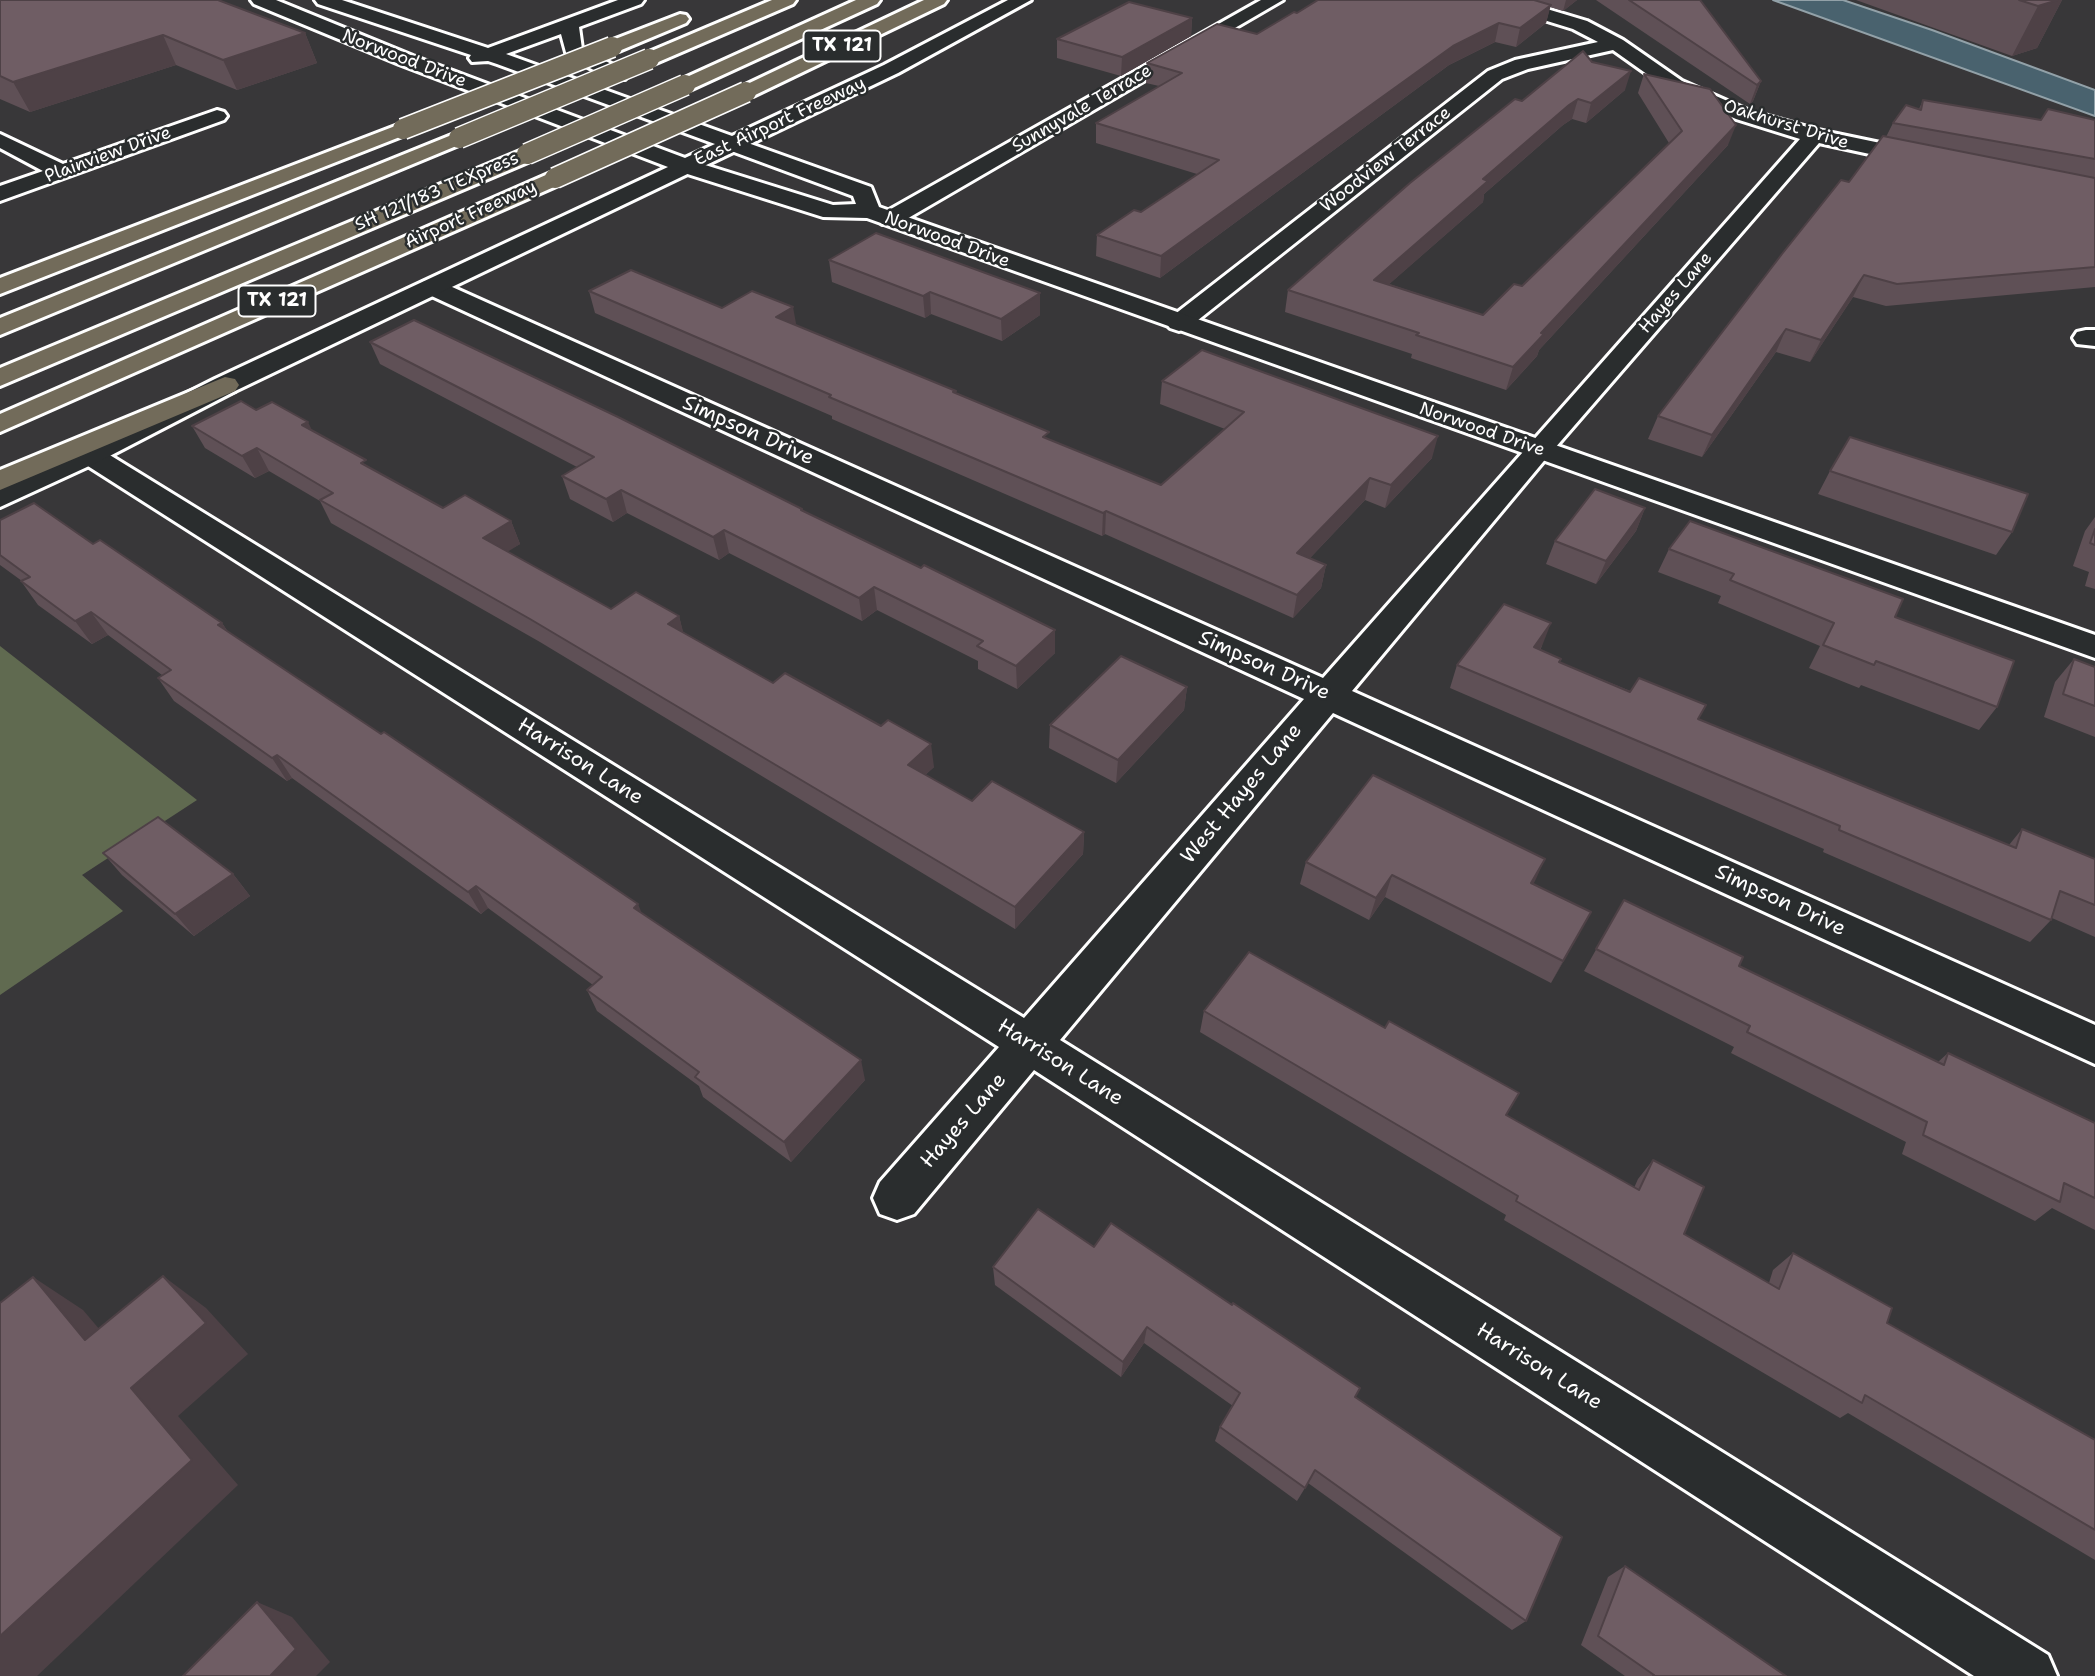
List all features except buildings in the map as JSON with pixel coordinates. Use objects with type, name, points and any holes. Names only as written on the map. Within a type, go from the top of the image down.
[{"type":"highway","name":"SH 121/183 TEXpress","points":[[0,327],[787,0]]},
{"type":"highway","name":"SH 121/183 TEXpress","points":[[0,378],[527,154],[871,0]]},
{"type":"highway","name":"Airport Freeway","points":[[0,424],[555,178],[755,103],[938,0]]},
{"type":"highway","points":[[0,287],[695,12]]},
{"type":"highway","points":[[0,481],[225,385]]},
{"type":"street","name":"Norwood Drive","points":[[260,0],[438,73],[687,166],[831,212],[879,215],[2095,647]]},
{"type":"street","name":"Norwood Drive","points":[[324,0],[488,55],[863,192],[879,215]]},
{"type":"street","points":[[438,73],[635,0]]},
{"type":"street","name":"East Airport Freeway","points":[[687,166],[891,69],[1022,0]]},
{"type":"street","name":"Sunnyvale Terrace","points":[[879,215],[1274,0]]},
{"type":"street","name":"Oakhurst Drive","points":[[1498,0],[1580,24],[1616,44],[1644,66],[1703,99],[1743,115],[1814,136],[1942,162]]},
{"type":"street","points":[[345,36],[388,22]]},
{"type":"street","points":[[570,24],[570,41],[574,52],[629,80],[693,102],[727,108],[755,103],[815,105]]},
{"type":"street","name":"Woodview Terrace","points":[[1179,323],[1495,75],[1522,64],[1616,44]]},
{"type":"street","name":"Plainview Drive","points":[[0,194],[217,116]]},
{"type":"street","name":"Hayes Lane","points":[[1538,450],[1814,136]]},
{"type":"street","points":[[0,140],[61,172]]},
{"type":"street","points":[[0,498],[225,385],[687,166]]},
{"type":"street","name":"Simpson Drive","points":[[432,287],[2095,1045]]},
{"type":"street","name":"West Hayes Lane","points":[[1030,1044],[1538,450]]},
{"type":"street","name":"Harrison Lane","points":[[90,455],[1030,1044],[2027,1676]]},
{"type":"street","name":"Hayes Lane","points":[[897,1198],[1030,1044]]},
{"type":"green space","points":[[0,646],[197,800],[82,875],[123,911],[0,995]]},
{"type":"water","points":[[1773,0],[1843,0],[1932,30],[2095,90],[2095,116]]}]
